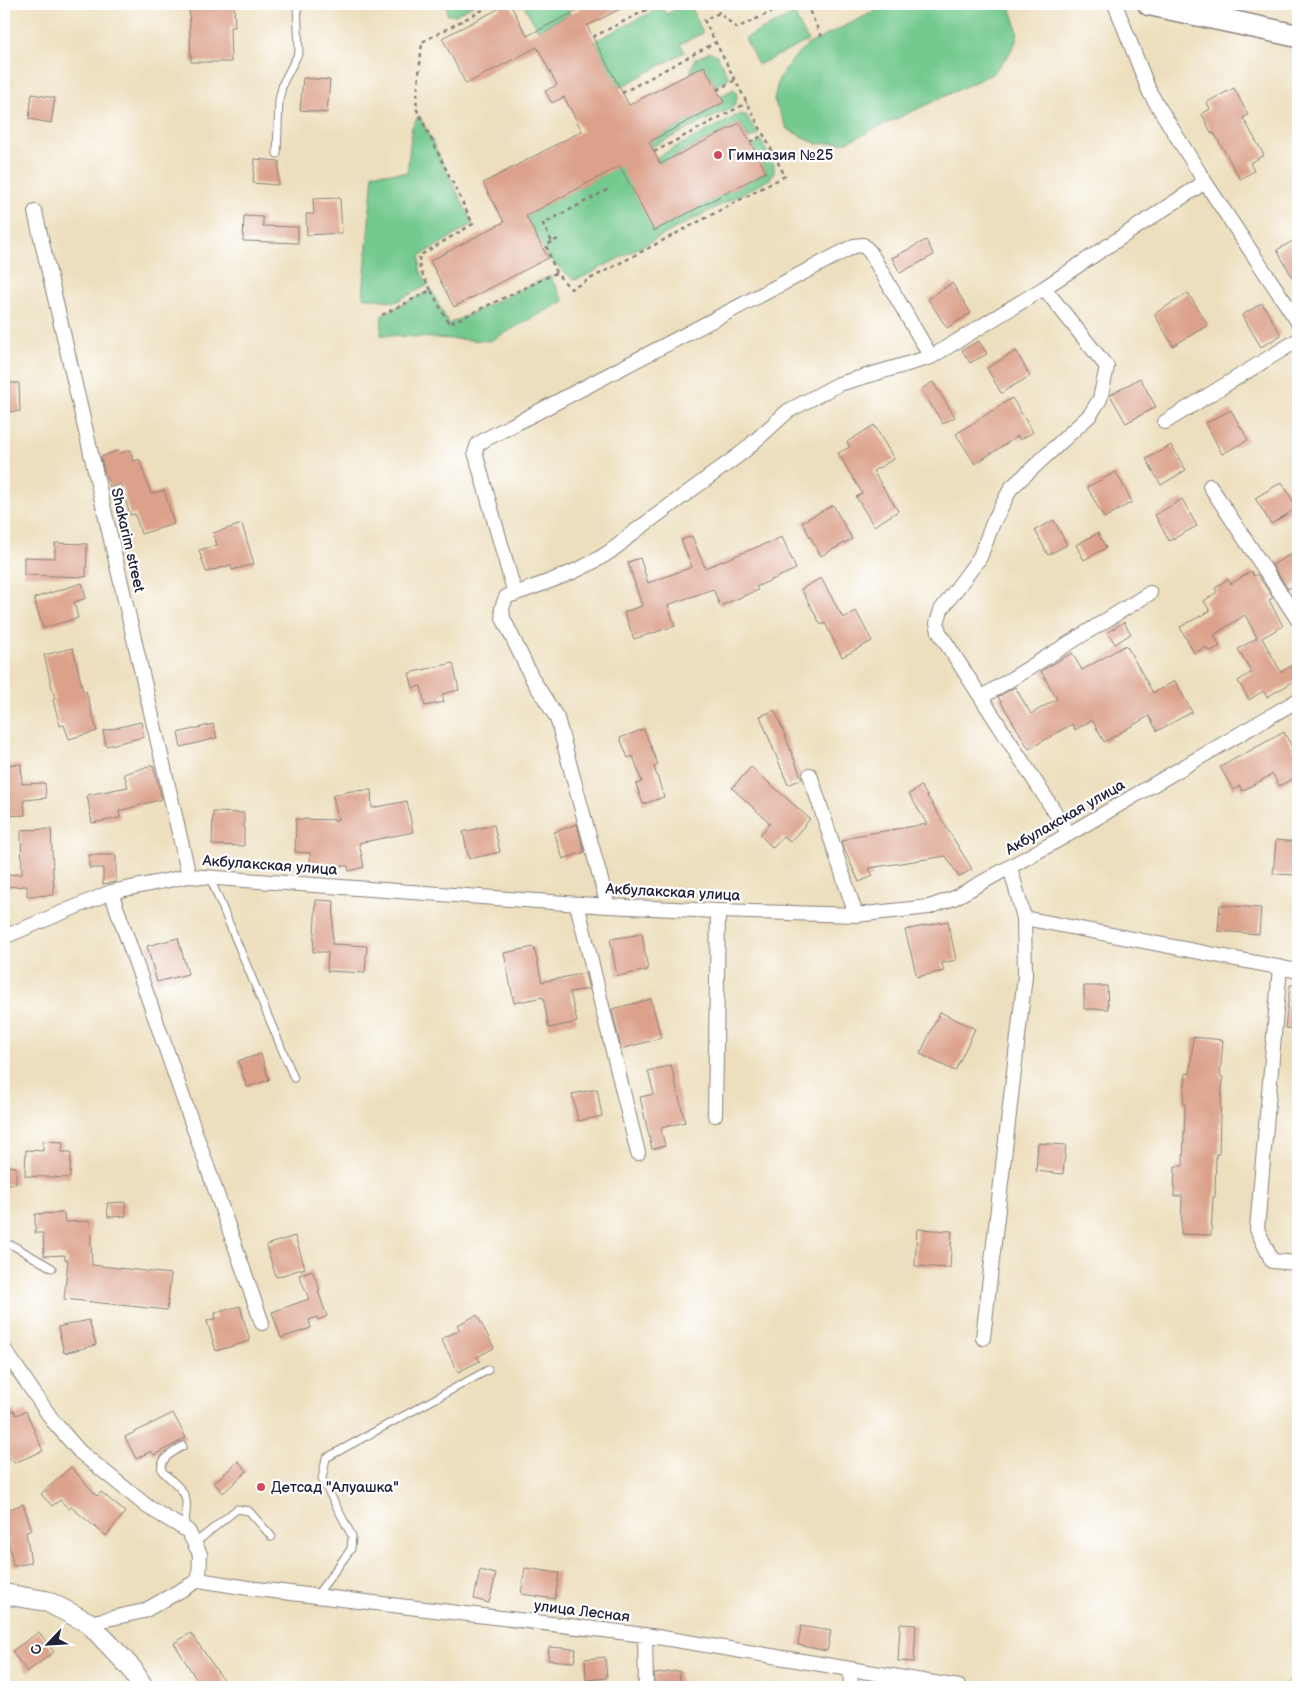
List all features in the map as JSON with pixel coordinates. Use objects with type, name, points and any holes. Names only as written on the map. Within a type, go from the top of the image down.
[{"type":"main road","points":[[1149,4],[1298,36]]},
{"type":"main road","points":[[4,1594],[46,1600],[89,1623],[132,1669],[143,1687]]},
{"type":"street","points":[[1115,4],[1150,93],[1205,182],[1298,322]]},
{"type":"street","points":[[608,906],[557,718],[533,680],[503,618],[502,608],[506,597],[593,563],[618,547],[644,524],[743,452],[788,411],[839,384],[931,357],[1044,288],[1205,182]]},
{"type":"street","name":"Shakarim street","points":[[35,212],[189,876]]},
{"type":"street","points":[[515,594],[475,452],[478,444],[486,439],[854,246],[862,246],[870,252],[931,357]]},
{"type":"street","points":[[1044,288],[1107,367],[1100,399],[1090,415],[1011,488],[993,523],[980,557],[940,610],[937,623],[939,632],[1070,834]]},
{"type":"street","points":[[1165,422],[1298,340]]},
{"type":"street","points":[[1210,486],[1298,620]]},
{"type":"street","points":[[982,697],[1150,593]]},
{"type":"street","name":"Акбулакская улица","points":[[4,937],[111,892],[189,876],[577,904],[718,911],[856,915],[930,907],[954,898],[1070,834],[1298,700]]},
{"type":"street","points":[[810,775],[856,915]]},
{"type":"street","points":[[983,1338],[1025,976],[1024,918],[1010,867]]},
{"type":"street","points":[[111,892],[262,1323]]},
{"type":"street","points":[[577,904],[638,1153]]},
{"type":"street","points":[[715,1115],[718,911]]},
{"type":"street","points":[[1024,918],[1298,970]]},
{"type":"street","points":[[1280,967],[1257,1229],[1272,1262],[1298,1263]]},
{"type":"street","points":[[4,1348],[53,1421],[80,1452],[148,1507],[188,1531],[200,1554],[199,1580],[144,1611],[89,1623]]},
{"type":"street","name":"улица Лесная","points":[[199,1580],[248,1588],[645,1635],[959,1687]]},
{"type":"street","points":[[645,1635],[646,1687]]},
{"type":"street","points":[[850,1670],[851,1687]]},
{"type":"lane","points":[[277,154],[279,100],[283,83],[299,52],[297,4]]},
{"type":"lane","points":[[210,877],[294,1078]]},
{"type":"lane","points":[[4,1244],[14,1246],[52,1268]]},
{"type":"lane","points":[[316,1596],[351,1549],[352,1536],[322,1479],[326,1458],[488,1370]]},
{"type":"lane","points":[[183,1446],[165,1458],[161,1467],[162,1471],[184,1492],[187,1499],[184,1529]]},
{"type":"lane","points":[[194,1544],[237,1510],[248,1511],[272,1538]]},
{"type":"path","points":[[494,4],[422,42],[416,108],[472,224],[419,256],[420,270],[449,324],[556,273]]},
{"type":"path","points":[[593,37],[658,4]]},
{"type":"path","points":[[715,4],[719,13],[737,28],[788,4]]},
{"type":"path","points":[[806,4],[822,38]]},
{"type":"path","points":[[558,240],[546,246],[556,273],[571,289],[785,176],[704,20],[719,13]]},
{"type":"path","points":[[622,93],[716,42]]},
{"type":"path","points":[[717,90],[735,80]]},
{"type":"path","points":[[654,152],[747,103]]},
{"type":"path","points":[[750,142],[764,135]]},
{"type":"path","points":[[552,242],[542,224],[608,190],[609,194]]},
{"type":"path","points":[[382,315],[431,290]]},
{"type":"green space","points":[[447,4],[475,4],[455,15],[447,15]]},
{"type":"green space","points":[[523,4],[565,4],[570,14],[538,30]]},
{"type":"green space","points":[[690,4],[703,33],[680,44],[685,52],[619,88],[595,41],[658,9],[663,9],[667,14]]},
{"type":"green space","points":[[889,4],[1009,4],[1016,26],[1017,38],[1010,52],[992,74],[847,142],[817,144],[787,129],[774,100],[779,78],[793,59],[807,45]]},
{"type":"green space","points":[[794,14],[808,41],[758,65],[745,38]]},
{"type":"green space","points":[[710,52],[717,55],[729,78],[715,86],[704,66],[690,73],[695,59]]},
{"type":"green space","points":[[734,89],[737,98],[732,108],[651,147],[649,142],[723,103],[720,96]]},
{"type":"green space","points":[[740,114],[746,115],[758,135],[749,139],[740,123],[660,164],[657,157]]},
{"type":"green space","points":[[419,115],[473,224],[420,256],[420,270],[428,285],[395,302],[363,297],[373,173],[407,173],[412,127]]},
{"type":"green space","points":[[608,131],[654,230],[766,172],[753,147],[761,141],[774,165],[774,172],[770,179],[574,280],[548,258],[526,216],[604,174]]},
{"type":"green space","points":[[550,276],[564,301],[490,341],[381,335],[382,315],[431,290],[449,324]]},
{"type":"building","points":[[189,4],[234,4],[235,27],[230,27],[231,62],[191,62]]},
{"type":"building","name":"Гимназия №25","points":[[510,4],[527,36],[580,9],[577,4],[630,4],[587,26],[629,105],[704,66],[724,102],[649,142],[660,164],[740,123],[766,172],[654,231],[620,166],[526,216],[548,258],[454,307],[430,261],[504,222],[483,183],[582,131],[564,97],[552,103],[545,91],[557,85],[537,47],[466,84],[442,38]]},
{"type":"building","points":[[303,78],[330,80],[327,113],[300,110]]},
{"type":"building","points":[[1234,88],[1248,115],[1243,118],[1264,155],[1250,163],[1254,171],[1240,179],[1202,114],[1210,109],[1207,102]]},
{"type":"building","points":[[32,94],[55,98],[51,123],[29,119]]},
{"type":"building","points":[[255,159],[279,161],[278,185],[253,183]]},
{"type":"building","points":[[340,198],[342,233],[307,235],[306,214],[314,214],[313,199]]},
{"type":"building","points":[[244,216],[263,217],[263,226],[298,227],[298,243],[243,241]]},
{"type":"building","points":[[1298,238],[1298,287],[1277,250]]},
{"type":"building","points":[[926,240],[934,255],[900,273],[892,258]]},
{"type":"building","points":[[952,283],[971,313],[947,328],[928,299]]},
{"type":"building","points":[[1188,293],[1208,325],[1173,346],[1154,314]]},
{"type":"building","points":[[1262,303],[1281,335],[1261,347],[1242,315]]},
{"type":"building","points":[[979,341],[987,354],[970,363],[962,350]]},
{"type":"building","points":[[1016,351],[1030,376],[1001,393],[987,368]]},
{"type":"building","points":[[1140,378],[1156,407],[1126,423],[1110,395]]},
{"type":"building","points":[[933,382],[955,417],[943,424],[921,389]]},
{"type":"building","points":[[4,383],[19,383],[20,411],[4,412]]},
{"type":"building","points":[[1012,398],[1033,432],[1020,440],[1018,436],[975,464],[956,434]]},
{"type":"building","points":[[1231,410],[1248,440],[1222,454],[1206,423]]},
{"type":"building","points":[[874,425],[894,459],[873,471],[898,511],[874,526],[856,497],[862,493],[838,453],[850,447],[847,442]]},
{"type":"building","points":[[1171,445],[1186,470],[1161,485],[1146,459]]},
{"type":"building","points":[[119,450],[120,453],[130,450],[134,461],[139,459],[151,494],[164,490],[174,524],[141,534],[135,514],[130,515],[121,484],[110,487],[104,471],[101,457]]},
{"type":"building","points":[[1116,472],[1132,502],[1104,518],[1087,487]]},
{"type":"building","points":[[1282,482],[1297,508],[1271,524],[1255,498]]},
{"type":"building","points":[[1182,499],[1197,526],[1169,541],[1155,515]]},
{"type":"building","points":[[833,505],[852,539],[821,556],[802,522]]},
{"type":"building","points":[[1054,520],[1067,545],[1048,555],[1035,530]]},
{"type":"building","points":[[242,524],[254,564],[232,570],[231,565],[206,572],[199,550],[217,545],[213,533]]},
{"type":"building","points":[[1098,533],[1106,548],[1084,560],[1076,545]]},
{"type":"building","points":[[692,536],[705,568],[782,537],[796,569],[756,587],[758,590],[720,606],[713,589],[668,605],[675,626],[634,639],[624,612],[642,606],[628,562],[640,558],[648,583],[692,567],[681,540]]},
{"type":"building","points":[[55,543],[87,544],[86,577],[24,575],[24,557],[55,558]]},
{"type":"building","points":[[1298,550],[1298,583],[1288,589],[1272,565]]},
{"type":"building","points":[[1251,571],[1254,576],[1257,574],[1273,598],[1269,600],[1283,626],[1262,638],[1281,672],[1298,662],[1298,679],[1267,697],[1263,691],[1249,700],[1238,681],[1252,672],[1238,649],[1257,638],[1245,615],[1214,635],[1220,646],[1209,652],[1206,647],[1194,653],[1180,627],[1210,611],[1204,601],[1217,592],[1215,588],[1228,579],[1231,584]]},
{"type":"building","points":[[821,578],[843,618],[856,611],[872,641],[842,657],[825,623],[821,625],[801,589]]},
{"type":"building","points":[[82,583],[86,598],[74,602],[78,618],[43,628],[34,598]]},
{"type":"building","points":[[1124,622],[1131,634],[1115,644],[1108,632]]},
{"type":"building","points":[[1126,645],[1153,693],[1175,681],[1192,712],[1157,731],[1149,716],[1104,742],[1092,720],[1075,730],[1072,724],[1029,749],[998,697],[1015,687],[1031,714],[1057,699],[1041,671],[1072,653],[1082,670]]},
{"type":"building","points":[[73,648],[83,691],[86,691],[97,731],[69,739],[64,725],[60,726],[44,655]]},
{"type":"building","points":[[453,663],[459,690],[442,694],[444,702],[425,706],[421,686],[413,688],[409,673]]},
{"type":"building","points":[[775,710],[802,779],[788,785],[760,716]]},
{"type":"building","points":[[141,722],[144,737],[106,746],[103,731]]},
{"type":"building","points":[[213,724],[217,738],[181,747],[178,733]]},
{"type":"building","points":[[644,729],[658,765],[654,767],[664,797],[643,804],[636,784],[642,782],[633,756],[628,758],[620,738]]},
{"type":"building","points":[[1284,732],[1298,758],[1298,776],[1279,786],[1273,774],[1242,791],[1240,786],[1233,790],[1220,767]]},
{"type":"building","points":[[21,764],[22,784],[45,783],[46,798],[24,800],[25,815],[4,816],[4,765]]},
{"type":"building","points":[[153,765],[162,799],[119,811],[120,818],[92,823],[87,795],[128,787],[124,774]]},
{"type":"building","points":[[751,767],[810,819],[790,842],[783,837],[773,848],[760,835],[770,823],[732,788]]},
{"type":"building","points":[[921,786],[972,869],[959,877],[946,856],[869,868],[873,876],[859,882],[841,842],[854,836],[927,824],[909,794]]},
{"type":"building","points":[[371,790],[372,808],[407,801],[413,832],[359,843],[364,867],[349,871],[348,866],[310,865],[310,853],[295,852],[296,819],[338,820],[333,795],[351,791]]},
{"type":"building","points":[[213,812],[244,813],[244,846],[212,845]]},
{"type":"building","points":[[577,824],[584,852],[563,859],[554,832]]},
{"type":"building","points":[[494,825],[500,852],[469,859],[463,832]]},
{"type":"building","points":[[51,829],[54,895],[27,896],[27,886],[4,887],[4,875],[22,874],[21,830]]},
{"type":"building","points":[[1276,840],[1298,842],[1298,875],[1273,874]]},
{"type":"building","points":[[89,855],[116,855],[116,882],[103,884],[103,868],[89,868]]},
{"type":"building","points":[[316,900],[334,901],[332,944],[367,946],[365,973],[327,971],[328,952],[313,952]]},
{"type":"building","points":[[1220,905],[1261,908],[1259,934],[1218,931]]},
{"type":"building","points":[[948,921],[956,960],[942,963],[944,971],[917,977],[905,930]]},
{"type":"building","points":[[642,934],[648,970],[617,976],[610,939]]},
{"type":"building","points":[[178,938],[188,974],[157,982],[147,946]]},
{"type":"building","points":[[534,947],[542,982],[585,973],[589,989],[570,992],[577,1022],[549,1028],[543,997],[514,1003],[504,953]]},
{"type":"building","points":[[1290,985],[1298,985],[1298,1029],[1285,1028]]},
{"type":"building","points":[[1084,986],[1107,986],[1108,1009],[1084,1009]]},
{"type":"building","points":[[651,999],[661,1038],[621,1049],[612,1009]]},
{"type":"building","points":[[940,1012],[975,1029],[955,1071],[920,1054]]},
{"type":"building","points":[[1193,1037],[1223,1040],[1220,1076],[1223,1077],[1219,1154],[1216,1154],[1215,1197],[1213,1197],[1211,1235],[1181,1234],[1182,1196],[1174,1196],[1175,1166],[1183,1166],[1185,1104],[1183,1104],[1186,1073],[1190,1074]]},
{"type":"building","points":[[261,1054],[269,1080],[247,1087],[238,1061]]},
{"type":"building","points":[[671,1065],[685,1122],[661,1128],[665,1146],[652,1149],[640,1097],[654,1094],[648,1071]]},
{"type":"building","points":[[597,1089],[602,1116],[578,1121],[572,1094]]},
{"type":"building","points":[[43,1141],[63,1142],[62,1152],[71,1152],[70,1178],[25,1176],[26,1150],[43,1151]]},
{"type":"building","points":[[1038,1143],[1066,1145],[1063,1174],[1036,1171]]},
{"type":"building","points":[[4,1166],[16,1167],[16,1184],[4,1184]]},
{"type":"building","points":[[125,1202],[126,1216],[108,1217],[107,1203]]},
{"type":"building","points":[[64,1213],[65,1222],[90,1221],[92,1265],[171,1274],[167,1310],[64,1299],[68,1260],[65,1260],[65,1255],[44,1256],[43,1233],[35,1233],[35,1214]]},
{"type":"building","points":[[917,1229],[952,1231],[950,1268],[915,1266]]},
{"type":"building","points":[[295,1236],[305,1268],[276,1277],[266,1245]]},
{"type":"building","points":[[312,1270],[327,1316],[318,1320],[317,1317],[309,1320],[311,1328],[281,1338],[272,1312],[309,1299],[299,1275]]},
{"type":"building","points":[[240,1306],[250,1341],[216,1351],[207,1321],[216,1318],[215,1313]]},
{"type":"building","points":[[477,1315],[494,1348],[477,1357],[480,1361],[458,1372],[441,1339],[460,1330],[457,1325]]},
{"type":"building","points":[[89,1320],[96,1345],[64,1353],[58,1327]]},
{"type":"building","points":[[14,1410],[16,1415],[26,1411],[43,1451],[14,1463],[4,1451],[4,1415]]},
{"type":"building","points":[[173,1413],[186,1438],[154,1455],[151,1451],[136,1459],[125,1437]]},
{"type":"building","points":[[238,1461],[247,1471],[223,1493],[214,1483]]},
{"type":"building","points":[[71,1467],[97,1496],[101,1492],[125,1512],[106,1536],[71,1507],[69,1509],[60,1500],[52,1506],[41,1494]]},
{"type":"building","points":[[23,1504],[32,1530],[26,1532],[31,1563],[13,1566],[8,1538],[4,1539],[4,1511]]},
{"type":"building","points":[[525,1568],[559,1573],[555,1599],[521,1594]]},
{"type":"building","points":[[480,1570],[496,1574],[489,1603],[474,1599]]},
{"type":"building","points":[[900,1624],[916,1625],[914,1662],[898,1661]]},
{"type":"building","points":[[801,1626],[831,1631],[827,1651],[798,1645]]},
{"type":"building","points":[[39,1632],[54,1652],[27,1672],[12,1651]]},
{"type":"building","points":[[191,1633],[228,1687],[201,1687],[174,1643]]},
{"type":"building","points":[[549,1647],[576,1649],[574,1662],[548,1660]]},
{"type":"building","points":[[605,1657],[607,1678],[586,1680],[585,1659]]},
{"type":"building","points":[[679,1671],[680,1687],[656,1687],[654,1674]]},
{"type":"place","name":"Гимназия №25","points":[[718,155]]},
{"type":"place","name":"Детсад \"Алуашка\"","points":[[261,1487]]}]
